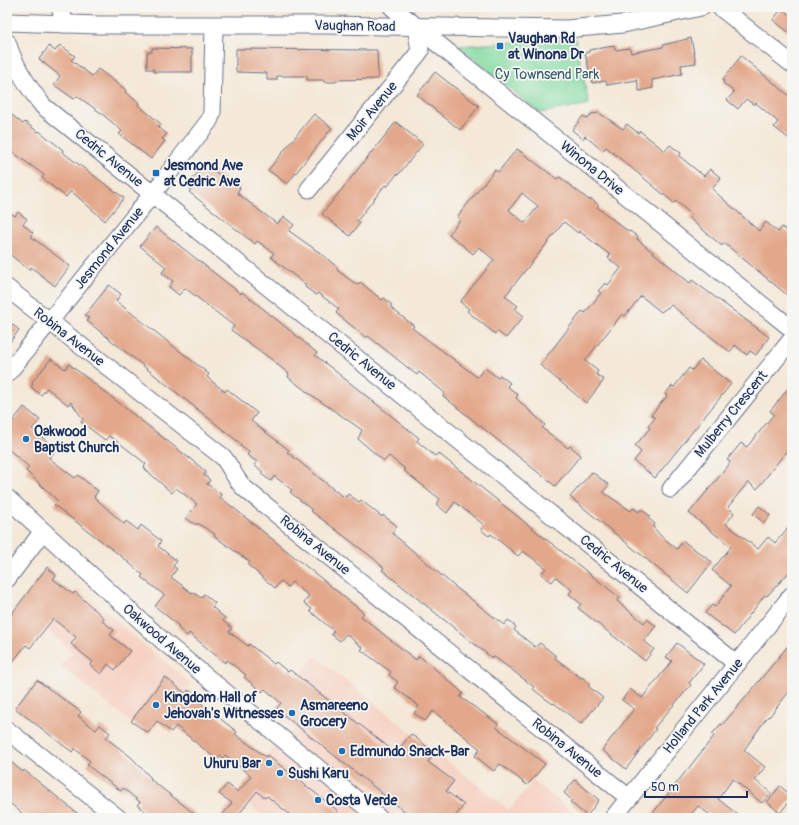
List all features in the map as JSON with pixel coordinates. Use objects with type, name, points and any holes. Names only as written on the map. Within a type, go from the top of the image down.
[{"type":"street","points":[[60,7],[65,24]]},
{"type":"street","name":"Winona Drive","points":[[392,7],[792,329]]},
{"type":"street","name":"Vaughan Road","points":[[7,22],[214,26],[566,29],[623,24],[660,12],[701,7]]},
{"type":"street","points":[[720,7],[792,64]]},
{"type":"street","name":"Jesmond Avenue","points":[[7,374],[209,121],[212,113],[214,26]]},
{"type":"street","name":"Moir Avenue","points":[[309,188],[420,51],[416,27]]},
{"type":"street","name":"Cedric Avenue","points":[[7,42],[13,60],[31,91],[43,106],[737,664]]},
{"type":"street","name":"Robina Avenue","points":[[7,288],[223,457],[229,464],[236,480],[244,488],[629,798]]},
{"type":"street","name":"Mulberry Crescent","points":[[671,489],[792,339]]},
{"type":"street","name":"Oakwood Avenue","points":[[7,498],[164,642],[377,818]]},
{"type":"street","points":[[7,579],[43,531]]},
{"type":"street","name":"Holland Park Avenue","points":[[613,818],[792,595]]},
{"type":"street","points":[[7,730],[118,818]]},
{"type":"shaded area","points":[[78,589],[191,684],[148,736],[61,666],[73,652],[46,629]]},
{"type":"shaded area","points":[[315,656],[509,810],[533,781],[582,818],[257,818],[260,813],[248,803],[236,818],[226,818],[221,814],[267,755],[294,730],[271,711]]},
{"type":"green space","name":"Cy Townsend Park","points":[[575,38],[589,104],[540,113],[458,46]]},
{"type":"building","points":[[782,8],[792,17],[792,35],[773,20]]},
{"type":"building","points":[[691,38],[696,63],[681,65],[682,74],[652,80],[653,88],[639,91],[637,80],[607,85],[606,81],[592,83],[585,53],[589,52],[589,50],[614,46],[615,50],[630,48],[631,53],[663,47],[663,45]]},
{"type":"building","points":[[60,45],[75,56],[71,60],[92,76],[98,69],[126,90],[125,92],[139,103],[138,105],[161,124],[158,127],[167,134],[162,139],[165,141],[151,159],[119,134],[122,131],[101,113],[77,96],[74,99],[54,85],[60,76],[39,59],[49,46],[55,51]]},
{"type":"building","points":[[152,48],[192,49],[192,72],[154,72],[154,69],[147,69],[147,52],[152,52]]},
{"type":"building","points":[[236,49],[377,50],[378,79],[336,80],[336,82],[324,82],[324,80],[307,80],[307,76],[277,76],[277,80],[267,80],[267,73],[236,72]]},
{"type":"building","points":[[741,56],[792,98],[792,141],[774,127],[778,122],[756,103],[754,105],[746,99],[738,109],[727,100],[734,92],[723,83],[723,79]]},
{"type":"building","points":[[435,72],[479,106],[460,130],[417,95]]},
{"type":"building","points":[[7,111],[23,124],[25,122],[38,132],[39,131],[63,150],[62,152],[124,198],[105,221],[71,191],[66,197],[42,178],[44,175],[7,148]]},
{"type":"building","points":[[599,113],[623,129],[627,124],[638,133],[640,131],[665,151],[670,145],[681,153],[679,156],[704,176],[710,169],[721,178],[712,189],[759,231],[766,222],[778,232],[782,227],[792,235],[792,299],[724,243],[722,246],[689,218],[692,215],[676,201],[674,203],[606,147],[603,151],[585,136],[583,139],[572,130],[583,116],[588,119],[591,114]]},
{"type":"building","points":[[314,114],[332,128],[287,184],[268,170]]},
{"type":"building","points":[[396,122],[423,144],[387,187],[385,185],[357,221],[360,223],[350,236],[322,214]]},
{"type":"building","points":[[517,149],[557,179],[559,177],[561,178],[589,200],[591,199],[599,205],[597,207],[629,232],[630,231],[638,237],[637,239],[690,283],[692,280],[769,337],[756,355],[750,351],[747,355],[735,345],[730,352],[671,305],[661,312],[641,296],[625,316],[622,314],[585,361],[598,371],[596,374],[604,380],[586,403],[540,365],[582,311],[585,313],[601,293],[598,291],[605,283],[608,285],[621,268],[608,258],[610,255],[579,231],[578,233],[564,222],[505,296],[518,306],[515,309],[524,316],[506,338],[497,331],[495,334],[467,311],[469,309],[460,302],[494,260],[479,247],[473,254],[449,234],[460,220],[457,217],[495,170],[498,172]],"holes":[[[522,193],[538,206],[525,223],[509,210]]]},
{"type":"building","points":[[205,164],[230,183],[232,181],[240,188],[237,193],[277,224],[284,217],[294,225],[289,231],[323,255],[338,268],[337,270],[357,285],[360,282],[382,300],[384,298],[392,305],[390,307],[414,326],[412,328],[477,377],[485,368],[498,378],[500,375],[510,383],[507,386],[518,395],[516,398],[545,425],[542,428],[568,448],[570,446],[581,455],[555,486],[443,396],[445,393],[419,372],[417,375],[368,336],[366,338],[336,313],[339,309],[318,293],[316,295],[305,287],[306,285],[271,257],[274,253],[257,241],[255,244],[189,192],[191,190],[187,185]]},
{"type":"building","points":[[7,210],[15,216],[18,212],[27,219],[23,224],[33,233],[30,236],[70,266],[55,286],[31,267],[29,270],[7,252]]},
{"type":"building","points":[[156,227],[241,294],[242,292],[310,347],[317,353],[315,355],[419,438],[417,441],[435,456],[438,453],[620,598],[617,601],[644,623],[647,619],[656,626],[644,641],[654,649],[645,661],[578,608],[581,604],[569,594],[572,590],[556,577],[552,582],[541,574],[546,568],[523,551],[518,556],[491,534],[489,536],[481,530],[484,525],[455,502],[447,513],[436,504],[440,499],[403,470],[405,469],[389,456],[384,461],[358,439],[362,430],[288,377],[289,374],[271,359],[231,330],[234,326],[185,288],[179,295],[169,287],[173,281],[162,273],[166,267],[140,246]]},
{"type":"building","points":[[109,285],[121,294],[116,301],[209,374],[207,377],[225,392],[227,389],[257,413],[251,421],[289,450],[287,452],[342,496],[344,495],[346,497],[348,494],[359,502],[361,500],[382,517],[383,515],[397,526],[392,533],[454,586],[504,625],[508,620],[516,627],[514,630],[535,647],[540,643],[556,656],[555,658],[590,684],[588,686],[603,698],[581,724],[554,703],[553,704],[543,697],[533,689],[534,687],[512,670],[493,656],[492,658],[382,570],[384,568],[373,558],[311,511],[312,510],[290,492],[292,490],[274,476],[271,481],[261,474],[263,472],[254,465],[257,462],[247,455],[249,452],[240,446],[241,444],[87,321],[89,318],[85,315]]},
{"type":"building","points":[[7,320],[19,330],[7,346]]},
{"type":"building","points":[[51,359],[65,369],[69,364],[198,465],[206,472],[204,475],[210,480],[207,484],[221,494],[220,497],[364,613],[361,616],[382,633],[416,660],[419,656],[428,663],[463,693],[460,697],[498,724],[496,727],[545,764],[531,781],[527,785],[500,764],[494,771],[475,756],[480,749],[433,711],[425,721],[414,713],[419,706],[394,687],[398,682],[389,675],[391,672],[361,650],[363,648],[346,634],[340,641],[331,634],[334,631],[310,611],[312,609],[304,603],[309,596],[292,582],[288,587],[281,581],[275,588],[248,565],[250,562],[214,536],[215,534],[197,523],[196,525],[186,518],[197,504],[176,488],[172,493],[146,470],[144,467],[146,464],[122,445],[109,436],[105,440],[81,422],[83,419],[71,402],[68,405],[47,388],[41,395],[31,387],[33,384],[32,382]]},
{"type":"building","points":[[701,360],[731,384],[655,478],[634,461],[641,452],[635,446],[650,428],[648,426],[655,418],[651,415],[667,396],[665,394],[672,386],[674,387],[689,368],[692,370]]},
{"type":"building","points":[[792,384],[792,444],[757,489],[748,482],[728,507],[734,513],[726,524],[758,549],[768,537],[775,543],[792,523],[792,569],[767,596],[765,595],[734,635],[705,613],[712,605],[715,607],[731,586],[712,570],[731,547],[689,513],[728,466],[730,462],[727,460],[741,443],[747,447],[774,414],[770,411]]},
{"type":"building","points":[[24,407],[40,420],[32,429],[56,449],[49,458],[75,478],[78,475],[98,491],[94,497],[124,524],[126,521],[138,530],[141,525],[161,541],[158,546],[177,561],[173,566],[177,569],[171,577],[193,594],[194,593],[201,598],[204,594],[215,603],[212,607],[225,618],[223,621],[232,628],[229,632],[248,646],[249,644],[274,664],[276,662],[288,672],[290,670],[396,753],[411,734],[435,753],[428,762],[454,781],[446,791],[464,805],[454,818],[413,818],[276,709],[281,703],[265,689],[262,692],[244,677],[246,675],[227,660],[225,663],[189,633],[187,636],[178,628],[179,626],[155,606],[164,595],[141,577],[143,575],[121,556],[54,505],[58,501],[26,471],[29,467],[7,448],[7,428]]},
{"type":"building","points":[[592,472],[609,485],[603,492],[631,511],[633,508],[639,512],[641,509],[650,516],[648,518],[655,524],[653,527],[661,536],[677,549],[683,541],[712,562],[688,593],[570,497]]},
{"type":"building","points":[[759,506],[770,515],[764,523],[753,514]]},
{"type":"building","points":[[47,567],[56,575],[53,579],[73,594],[75,592],[104,618],[102,621],[114,630],[110,635],[130,651],[115,670],[108,664],[101,674],[90,665],[93,662],[71,644],[76,637],[53,619],[30,648],[26,645],[7,669],[7,620]]},
{"type":"building","points":[[792,641],[792,688],[769,717],[768,716],[744,750],[765,767],[755,780],[771,793],[762,803],[733,779],[718,799],[742,818],[714,818],[698,806],[688,818],[649,818],[714,736],[712,734],[741,703]]},
{"type":"building","points":[[677,643],[704,664],[689,683],[691,685],[654,728],[656,729],[626,769],[602,750],[634,709],[622,700],[630,689],[642,698],[672,661],[666,657]]},
{"type":"building","points":[[165,677],[186,694],[188,690],[198,698],[197,700],[237,732],[235,734],[266,757],[267,755],[338,811],[333,818],[294,818],[267,796],[265,798],[257,791],[236,818],[220,818],[232,803],[219,794],[227,784],[238,792],[251,776],[225,755],[223,758],[220,755],[217,760],[176,726],[171,732],[157,721],[148,733],[131,721]]},
{"type":"building","points":[[37,680],[81,712],[78,716],[96,730],[100,725],[110,733],[106,738],[131,757],[151,778],[150,779],[200,818],[154,818],[137,805],[140,802],[123,788],[121,791],[87,765],[90,761],[75,749],[72,752],[15,708]]},
{"type":"building","points":[[7,759],[23,772],[24,770],[83,818],[29,818],[23,814],[7,801]]},
{"type":"building","points":[[575,780],[599,800],[587,816],[570,802],[572,800],[564,793]]},
{"type":"building","points":[[780,786],[792,796],[792,798],[780,813],[767,802]]},
{"type":"place","name":"Vaughan Rd at Winona Dr","points":[[500,46]]},
{"type":"place","name":"Jesmond Ave at Cedric Ave","points":[[156,173]]},
{"type":"place","name":"Oakwood Baptist Church","points":[[26,439]]},
{"type":"place","name":"Kingdom Hall of Jehovah's Witnesses","points":[[156,705]]},
{"type":"place","name":"Asmareeno Grocery","points":[[292,713]]},
{"type":"place","name":"Edmundo Snack-Bar","points":[[342,751]]},
{"type":"place","name":"Uhuru Bar","points":[[269,763]]},
{"type":"place","name":"Sushi Karu","points":[[280,773]]},
{"type":"place","name":"Costa Verde","points":[[318,800]]}]
